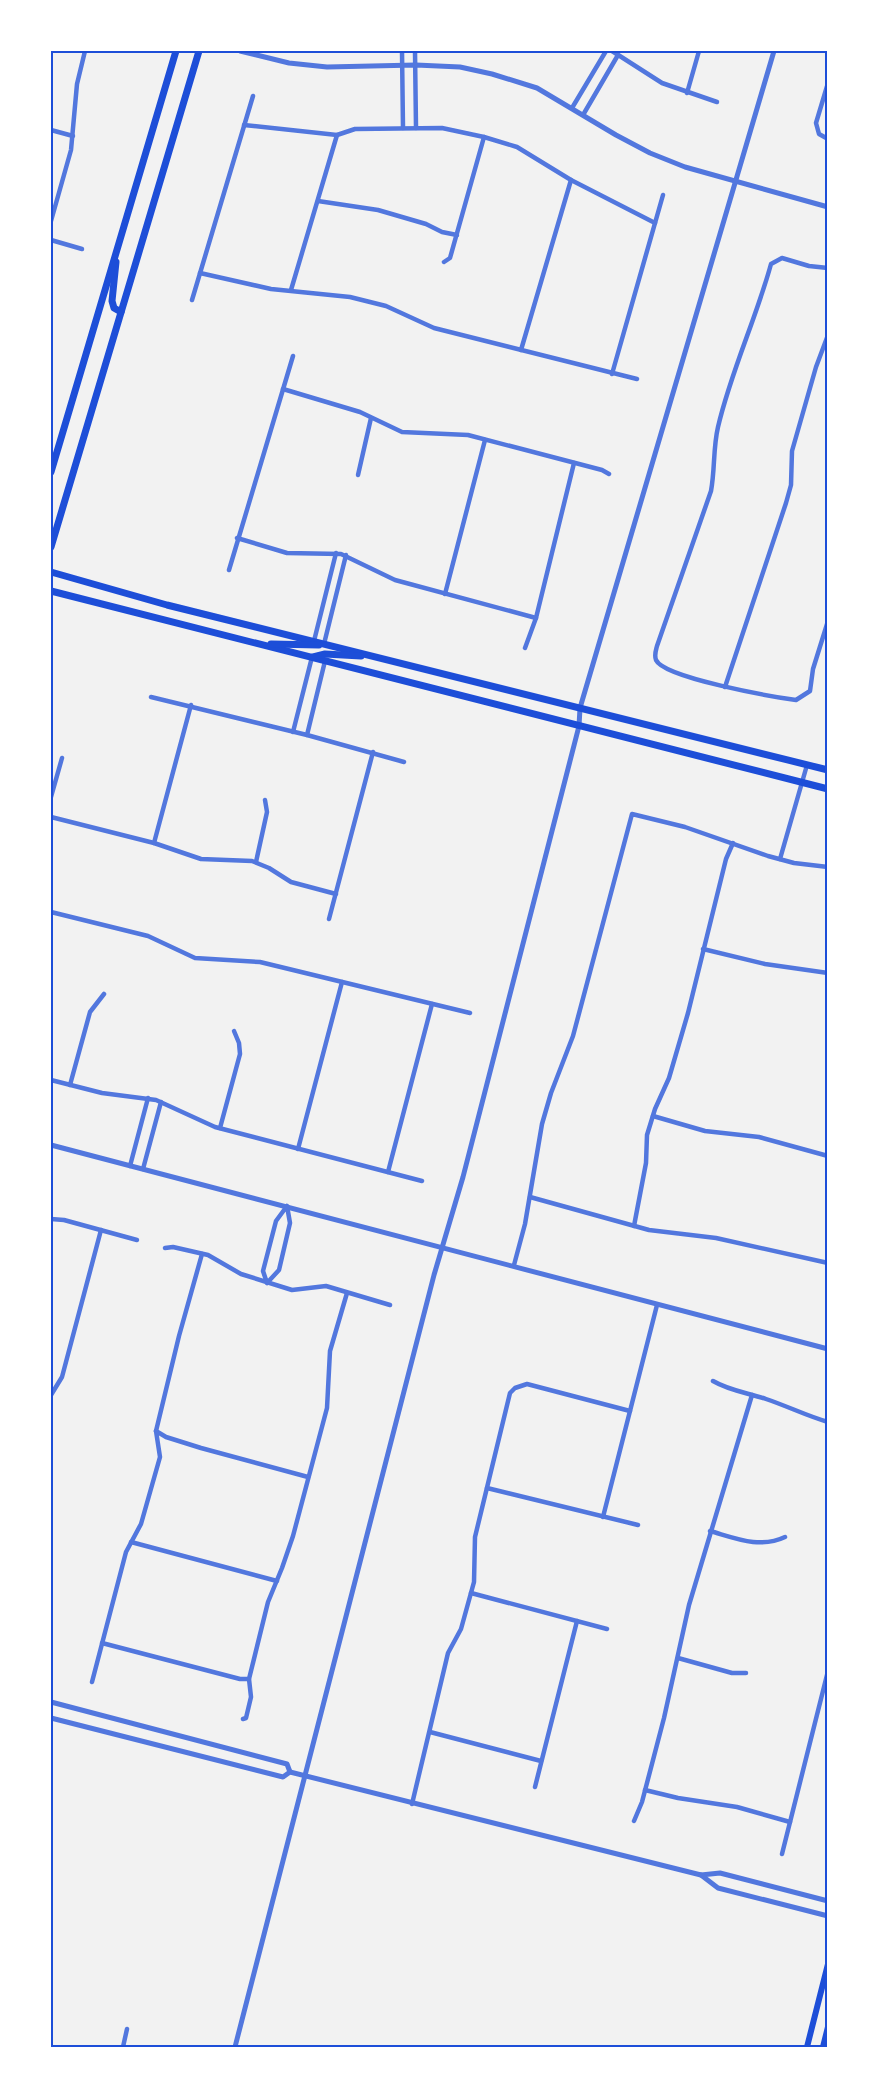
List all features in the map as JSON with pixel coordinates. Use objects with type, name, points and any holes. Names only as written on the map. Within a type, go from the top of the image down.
[{"type":"main road","points":[[51,471],[176,51]]},
{"type":"main road","points":[[51,546],[199,51]]},
{"type":"main road","points":[[118,247],[112,302],[114,308],[122,312]]},
{"type":"main road","points":[[51,572],[140,598],[828,770]]},
{"type":"main road","points":[[51,591],[828,789]]},
{"type":"main road","points":[[259,644],[307,646],[324,644]]},
{"type":"main road","points":[[312,657],[326,654],[373,656]]},
{"type":"main road","points":[[807,2047],[828,1964]]},
{"type":"main road","points":[[823,2047],[828,2027]]},
{"type":"street","points":[[51,221],[73,136],[77,84],[85,51]]},
{"type":"street","points":[[240,51],[289,63],[327,68],[402,64],[460,67],[492,74],[537,88],[650,153],[685,167],[828,207]]},
{"type":"street","points":[[402,51],[403,129]]},
{"type":"street","points":[[416,51],[416,128]]},
{"type":"street","points":[[572,108],[606,51]]},
{"type":"street","points":[[612,51],[662,83],[717,102]]},
{"type":"street","points":[[687,93],[699,51]]},
{"type":"street","points":[[235,2047],[434,1275],[464,1177],[579,726],[580,708],[774,51]]},
{"type":"street","points":[[583,115],[618,55]]},
{"type":"street","points":[[828,83],[816,123],[819,134],[828,139]]},
{"type":"street","points":[[192,300],[253,96]]},
{"type":"street","points":[[244,124],[337,135],[355,129],[442,128],[484,136],[517,147],[571,180],[655,223]]},
{"type":"street","points":[[51,130],[73,136]]},
{"type":"street","points":[[291,290],[337,135]]},
{"type":"street","points":[[444,262],[450,258],[484,136]]},
{"type":"street","points":[[520,350],[571,180]]},
{"type":"street","points":[[612,374],[663,195]]},
{"type":"street","points":[[318,201],[378,210],[457,235]]},
{"type":"street","points":[[51,240],[82,249]]},
{"type":"street","points":[[828,268],[809,266],[782,258],[776,259],[771,264],[733,376],[718,429],[711,491],[657,646],[656,660],[664,667],[725,687],[796,700],[810,691],[813,669],[828,621]]},
{"type":"street","points":[[200,273],[271,289],[350,297],[386,306],[434,328],[637,379]]},
{"type":"street","points":[[725,687],[786,503],[791,485],[792,451],[816,367],[828,335]]},
{"type":"street","points":[[229,570],[293,356]]},
{"type":"street","points":[[283,389],[350,409],[402,432],[468,435],[602,470],[609,474]]},
{"type":"street","points":[[358,475],[371,418]]},
{"type":"street","points":[[445,594],[485,440]]},
{"type":"street","points":[[525,648],[536,618],[574,463]]},
{"type":"street","points":[[237,538],[287,553],[346,555],[395,580],[536,618]]},
{"type":"street","points":[[314,641],[336,553]]},
{"type":"street","points":[[324,644],[346,555]]},
{"type":"street","points":[[293,732],[312,657]]},
{"type":"street","points":[[306,735],[325,661]]},
{"type":"street","points":[[151,697],[191,705],[404,762]]},
{"type":"street","points":[[154,843],[191,705]]},
{"type":"street","points":[[329,919],[373,752]]},
{"type":"street","points":[[51,797],[62,758]]},
{"type":"street","points":[[780,859],[807,765]]},
{"type":"street","points":[[256,862],[267,812],[265,800]]},
{"type":"street","points":[[514,1265],[530,1197],[544,1117],[573,1036],[632,814],[685,827],[780,859],[828,867]]},
{"type":"street","points":[[51,818],[154,843],[201,859],[243,859],[256,862],[291,882],[336,894]]},
{"type":"street","points":[[634,1226],[646,1163],[647,1135],[669,1078],[688,1013],[726,859],[734,843]]},
{"type":"street","points":[[51,912],[148,936],[195,958],[250,960],[470,1013]]},
{"type":"street","points":[[703,949],[765,964],[828,973]]},
{"type":"street","points":[[298,1149],[342,982]]},
{"type":"street","points":[[70,1085],[90,1012],[104,994]]},
{"type":"street","points":[[388,1172],[432,1004]]},
{"type":"street","points":[[220,1128],[240,1054],[239,1043],[234,1031]]},
{"type":"street","points":[[51,1080],[102,1093],[148,1098],[205,1124],[422,1181]]},
{"type":"street","points":[[130,1166],[148,1098]]},
{"type":"street","points":[[143,1169],[161,1102]]},
{"type":"street","points":[[653,1116],[705,1131],[759,1137],[828,1156]]},
{"type":"street","points":[[51,1145],[828,1348]]},
{"type":"street","points":[[530,1197],[634,1226],[667,1233],[732,1241],[828,1263]]},
{"type":"street","points":[[267,1283],[262,1271],[276,1221],[287,1206]]},
{"type":"street","points":[[267,1283],[279,1270],[290,1223],[287,1206]]},
{"type":"street","points":[[51,1220],[64,1220],[137,1240]]},
{"type":"street","points":[[51,1395],[62,1377],[101,1230]]},
{"type":"street","points":[[165,1248],[173,1247],[208,1255],[241,1274],[292,1290],[326,1286],[390,1305]]},
{"type":"street","points":[[92,1682],[126,1552],[141,1524],[160,1457],[156,1431],[202,1254]]},
{"type":"street","points":[[243,1719],[246,1718],[251,1697],[249,1679],[268,1602],[292,1536],[327,1408],[330,1351],[347,1293]]},
{"type":"street","points":[[603,1517],[657,1305]]},
{"type":"street","points":[[713,1381],[721,1386],[828,1422]]},
{"type":"street","points":[[412,1804],[448,1653],[461,1629],[471,1593],[475,1575],[475,1537],[510,1393],[515,1388],[527,1384],[630,1411]]},
{"type":"street","points":[[634,1821],[645,1790],[689,1605],[752,1395]]},
{"type":"street","points":[[156,1431],[165,1437],[201,1448],[308,1477]]},
{"type":"street","points":[[487,1488],[638,1525]]},
{"type":"street","points":[[710,1531],[756,1543],[777,1541],[784,1537]]},
{"type":"street","points":[[131,1542],[277,1581]]},
{"type":"street","points":[[471,1593],[608,1629]]},
{"type":"street","points":[[536,1787],[577,1621]]},
{"type":"street","points":[[102,1643],[240,1679],[249,1679]]},
{"type":"street","points":[[678,1658],[732,1673],[746,1673]]},
{"type":"street","points":[[782,1854],[828,1671]]},
{"type":"street","points":[[51,1702],[286,1764],[290,1772],[306,1777],[701,1875],[720,1873],[828,1900]]},
{"type":"street","points":[[51,1718],[283,1777],[290,1772]]},
{"type":"street","points":[[430,1732],[541,1761]]},
{"type":"street","points":[[645,1790],[678,1798],[737,1807],[790,1822]]},
{"type":"street","points":[[701,1875],[718,1887],[828,1916]]},
{"type":"street","points":[[123,2047],[127,2029]]}]
